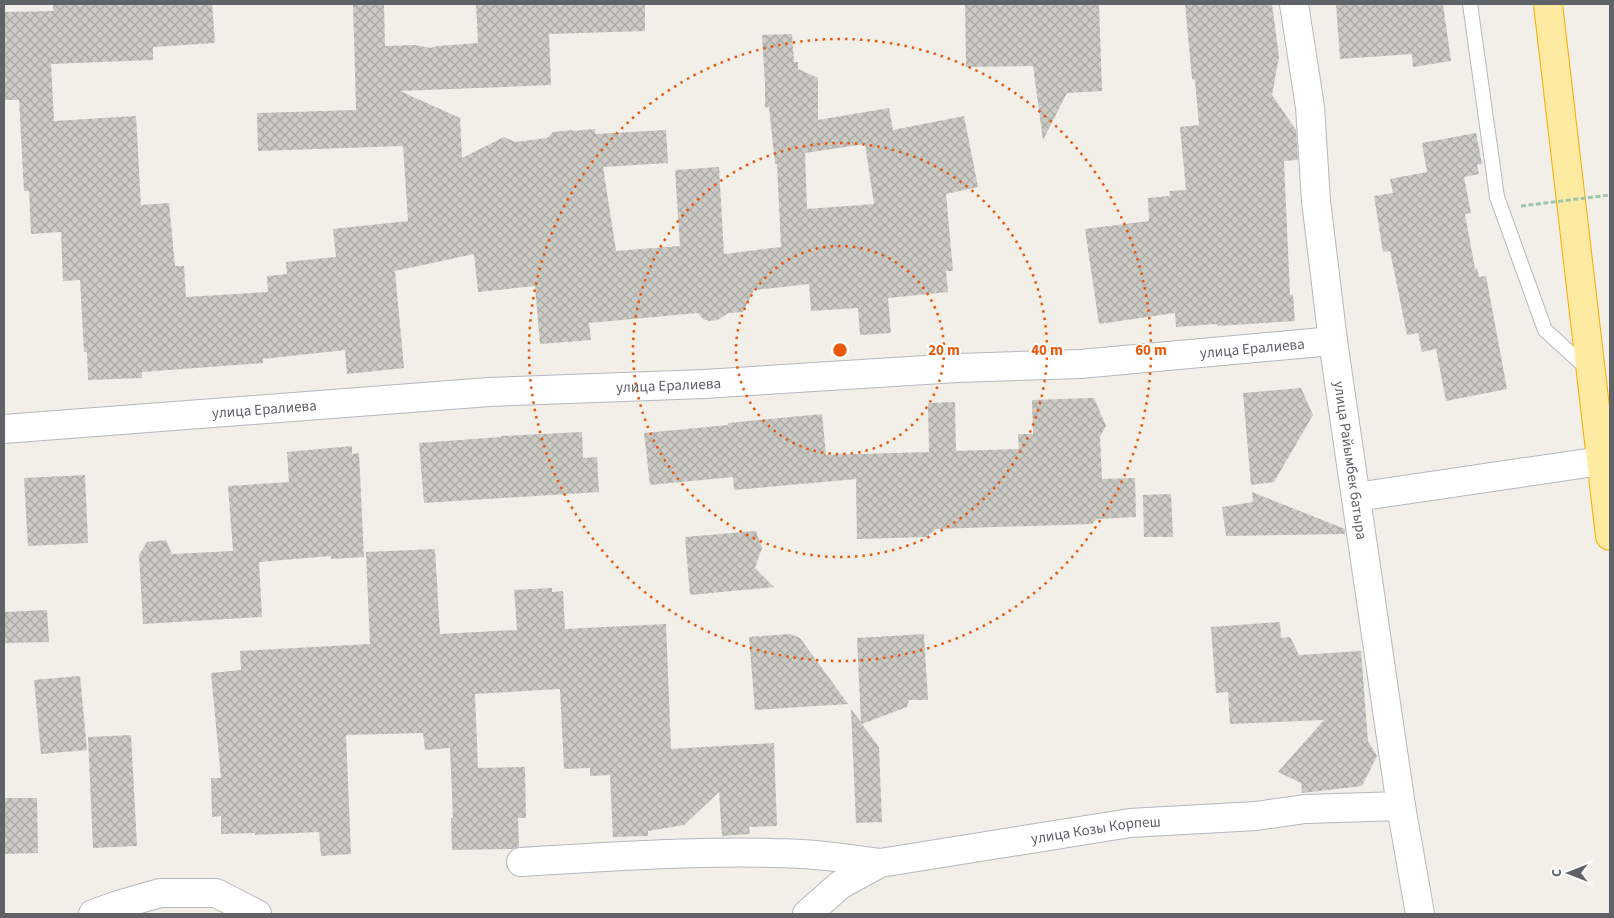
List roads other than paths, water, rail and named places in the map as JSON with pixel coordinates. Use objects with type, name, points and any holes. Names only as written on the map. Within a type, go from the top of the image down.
[{"type":"highway","points":[[1548,4],[1610,536]]},
{"type":"street","name":"улица Райымбек батыра","points":[[1294,4],[1310,107],[1316,201],[1333,341],[1401,806],[1420,914]]},
{"type":"street","name":"улица Ералиева","points":[[4,429],[489,392],[704,384],[957,368],[1080,364],[1333,341]]},
{"type":"street","points":[[1356,497],[1601,461]]},
{"type":"street","name":"улица Козы Корпеш","points":[[812,909],[840,885],[880,863],[1130,823],[1256,816],[1305,809],[1401,806]]},
{"type":"street","points":[[521,862],[630,855],[774,852],[880,863]]},
{"type":"street","points":[[799,854],[812,866],[821,883],[812,909]]},
{"type":"street","points":[[93,914],[160,893],[216,892],[257,914]]},
{"type":"lane","points":[[1470,4],[1497,197],[1545,330],[1591,372]]}]
